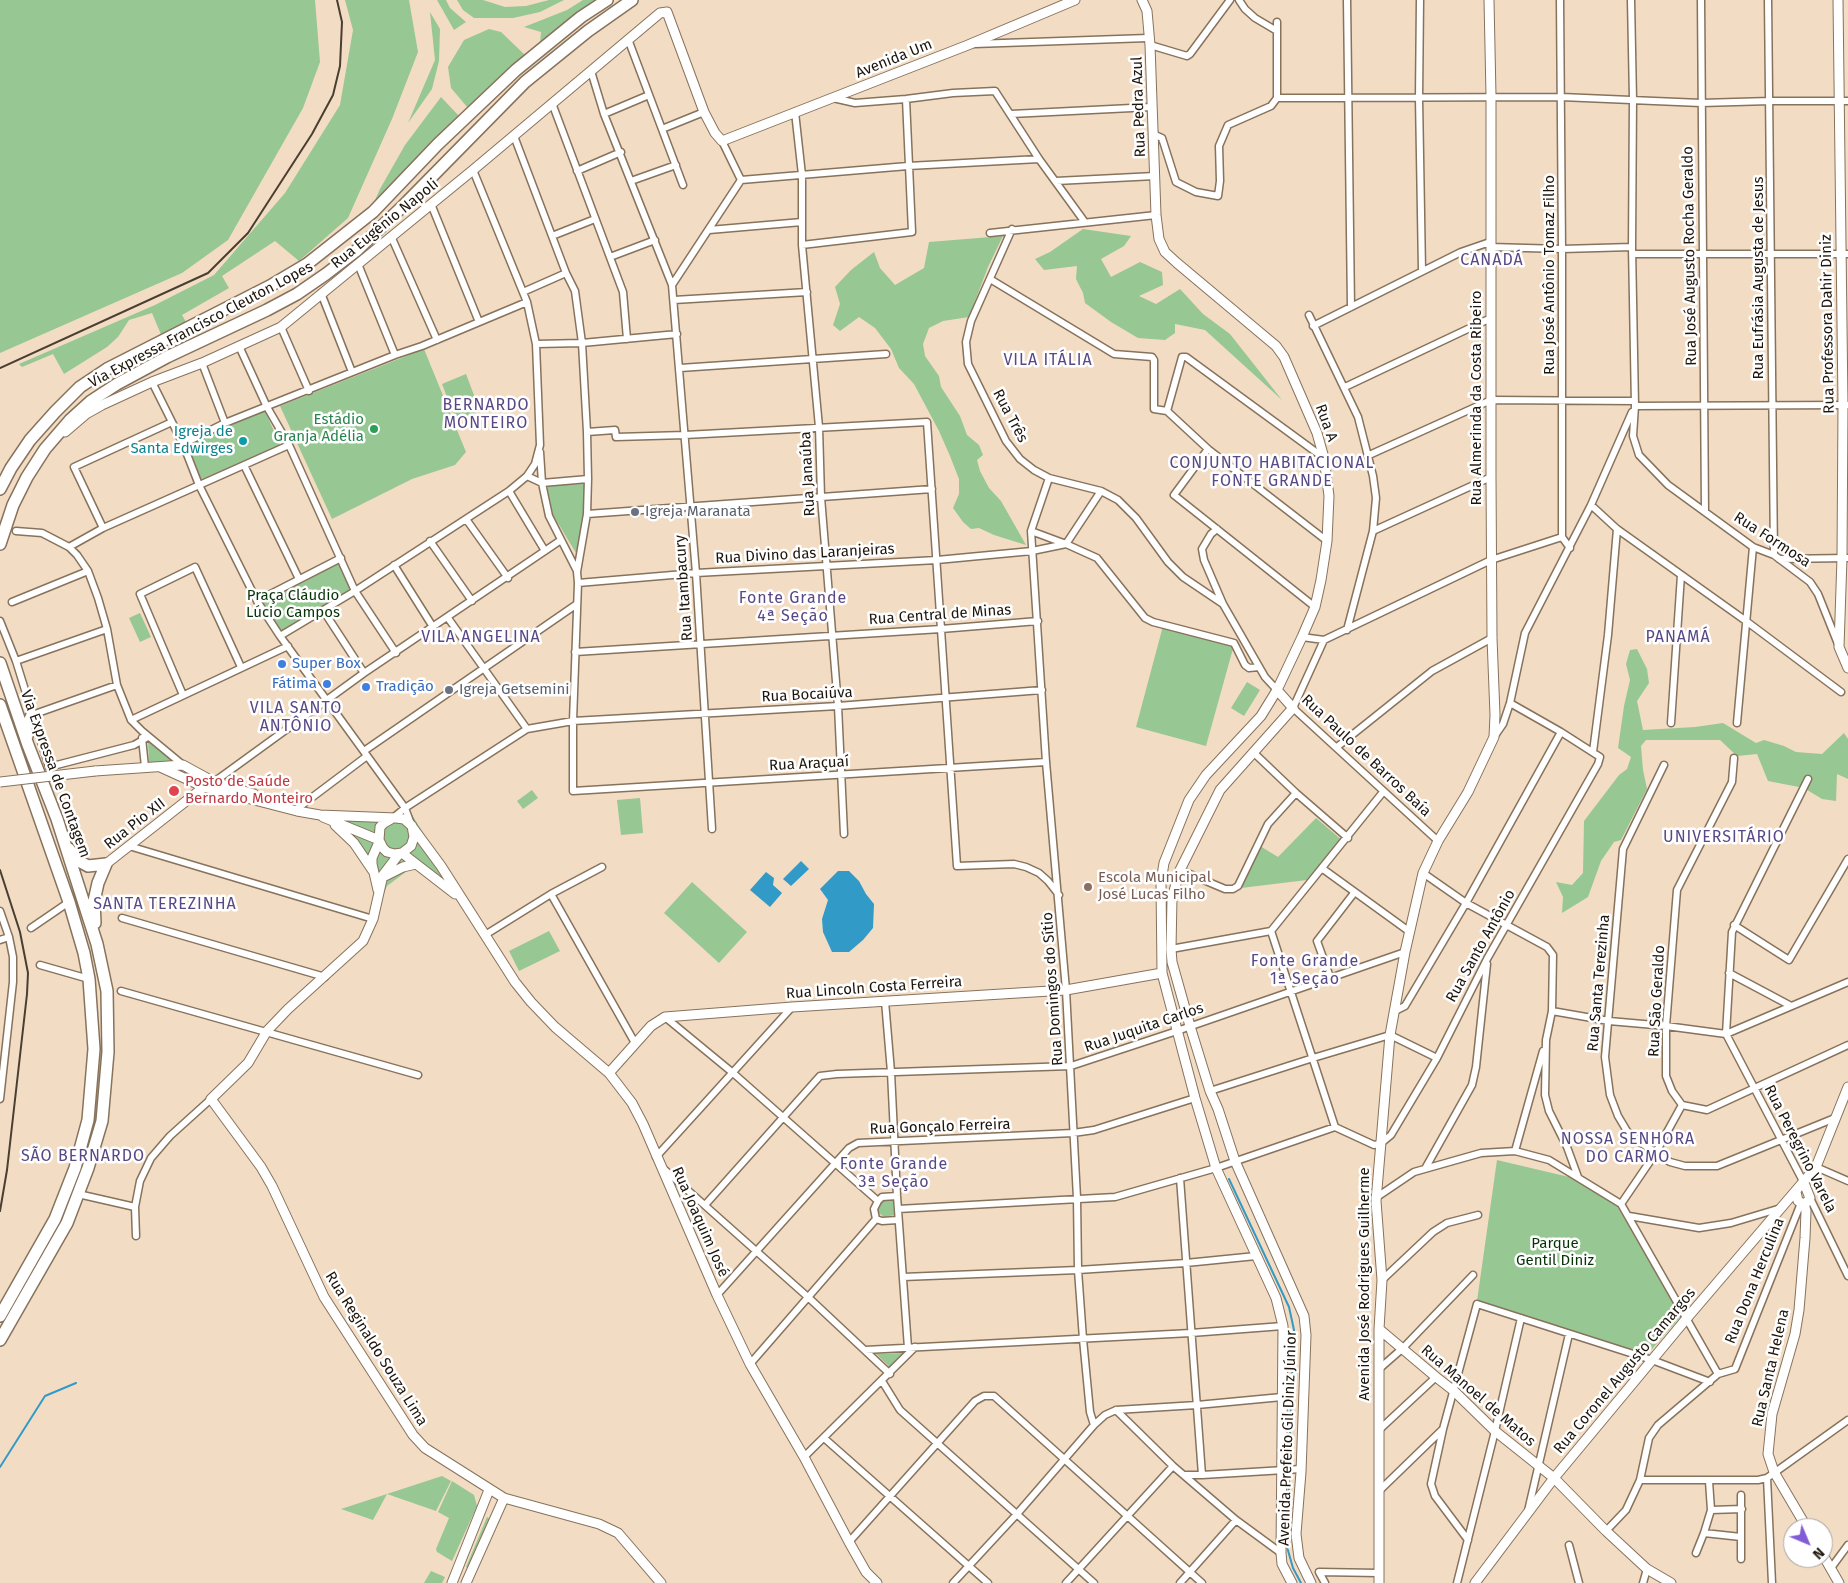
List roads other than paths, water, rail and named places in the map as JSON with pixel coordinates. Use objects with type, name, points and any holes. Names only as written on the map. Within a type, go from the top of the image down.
[{"type":"highway","name":"Via Expressa Francisco Cleuton Lopes","points":[[0,489],[11,468],[30,440],[54,412],[80,387],[107,369],[270,286],[307,264],[374,212],[438,144],[516,70],[581,17],[607,0]]},
{"type":"highway","name":"Via Expressa Francisco Cleuton Lopes","points":[[0,544],[12,505],[27,477],[45,449],[70,420],[91,401],[117,384],[167,357],[297,294],[326,274],[356,251],[403,206],[526,82],[588,31],[632,0]]},
{"type":"highway","name":"Via Expressa de Contagem","points":[[0,663],[28,745],[57,819],[98,944]]},
{"type":"highway","name":"Via Expressa de Contagem","points":[[0,705],[69,902]]},
{"type":"highway","points":[[28,745],[26,728],[32,715]]},
{"type":"highway","points":[[0,1340],[66,1223],[88,1168],[102,1121],[107,1062],[107,991],[98,944],[94,901],[98,883],[106,864],[88,866],[77,860],[63,838]]},
{"type":"highway","points":[[0,1316],[55,1219],[75,1168],[88,1120],[94,1049],[89,979],[84,953],[69,902]]},
{"type":"street","name":"Avenida Um","points":[[722,141],[968,45],[1075,0]]},
{"type":"street","name":"Rua Pedra Azul","points":[[1142,0],[1148,11],[1156,215]]},
{"type":"street","points":[[968,45],[1149,42],[1187,56],[1230,0]]},
{"type":"street","points":[[1239,0],[1255,18],[1278,31]]},
{"type":"street","points":[[1347,0],[1350,307]]},
{"type":"street","points":[[1420,0],[1419,98],[1422,271]]},
{"type":"street","name":"Rua Almerinda da Costa Ribeiro","points":[[1489,0],[1491,96],[1490,477],[1494,737]]},
{"type":"street","name":"Rua José Antônio Tomaz Filho","points":[[1560,0],[1562,536]]},
{"type":"street","name":"Rua Formosa","points":[[1631,0],[1635,404],[1633,436],[1638,455],[1668,485],[1753,547],[1777,557],[1810,582],[1818,594],[1848,668]]},
{"type":"street","name":"Rua José Augusto Rocha Geraldo","points":[[1701,0],[1705,511]]},
{"type":"street","name":"Rua Eufrásia Augusta de Jesus","points":[[1768,0],[1773,404],[1777,557]]},
{"type":"street","name":"Rua Professora Dahir Diniz","points":[[1838,0],[1843,101],[1846,405],[1845,558],[1839,647]]},
{"type":"street","name":"Rua Eugênio Napoli","points":[[45,449],[86,414],[152,382],[202,363],[281,327],[473,170],[660,13],[668,12],[704,112]]},
{"type":"street","points":[[1153,134],[1162,138],[1176,182],[1196,192],[1218,196],[1220,181],[1219,146],[1228,125],[1271,106],[1277,98],[1278,22]]},
{"type":"street","points":[[628,39],[683,185]]},
{"type":"street","name":"Rua Itambacury","points":[[591,72],[604,114],[672,285],[696,573],[712,829]]},
{"type":"street","points":[[832,98],[855,103],[906,100],[953,93],[995,91],[1038,158],[1084,222]]},
{"type":"street","points":[[604,114],[648,96]]},
{"type":"street","points":[[1277,98],[1491,96],[1633,99],[1701,104],[1770,101],[1843,101]]},
{"type":"street","points":[[802,245],[912,232],[906,100]]},
{"type":"street","points":[[552,103],[623,292],[627,339]]},
{"type":"street","points":[[1011,114],[1152,107]]},
{"type":"street","points":[[662,129],[704,112],[715,133],[722,141],[741,180]]},
{"type":"street","name":"Rua Janaúba","points":[[795,112],[802,175],[802,245],[819,427],[822,497],[838,706],[844,834]]},
{"type":"street","points":[[514,136],[566,273],[575,291],[582,343],[588,432],[588,479],[587,514],[577,572],[572,721]]},
{"type":"street","points":[[577,171],[620,152]]},
{"type":"street","points":[[741,180],[908,166],[1038,158]]},
{"type":"street","points":[[631,181],[676,165]]},
{"type":"street","points":[[473,170],[527,302],[536,344],[542,483],[548,516],[577,572]]},
{"type":"street","points":[[1056,181],[1155,176]]},
{"type":"street","points":[[672,285],[741,180]]},
{"type":"street","points":[[431,204],[479,322]]},
{"type":"street","points":[[990,233],[1012,229],[1156,215]]},
{"type":"street","name":"Rua A","points":[[1156,215],[1159,238],[1166,252],[1276,346],[1290,369],[1317,433],[1324,458],[1329,496],[1322,580],[1315,607],[1277,690]]},
{"type":"street","points":[[552,236],[595,219]]},
{"type":"street","points":[[709,230],[802,222]]},
{"type":"street","name":"Rua Três","points":[[1012,229],[971,321],[966,342],[968,364],[1006,441],[1020,460],[1049,478],[1101,491],[1118,500],[1130,511],[1168,562],[1183,577],[1223,604]]},
{"type":"street","points":[[391,236],[437,340]]},
{"type":"street","points":[[610,257],[655,240]]},
{"type":"street","points":[[1314,326],[1461,252],[1490,245],[1703,255],[1845,254]]},
{"type":"street","points":[[358,264],[395,355]]},
{"type":"street","points":[[523,292],[566,273]]},
{"type":"street","points":[[990,279],[1114,354],[1152,357],[1154,360],[1154,409],[1167,411],[1208,449],[1326,541]]},
{"type":"street","points":[[674,300],[807,292]]},
{"type":"street","points":[[321,293],[352,372]]},
{"type":"street","points":[[183,444],[225,423],[437,340],[527,302]]},
{"type":"street","points":[[1309,315],[1358,417],[1373,476],[1376,498],[1373,531],[1347,630]]},
{"type":"street","points":[[1345,388],[1491,318]]},
{"type":"street","points":[[281,327],[308,391]]},
{"type":"street","points":[[536,344],[582,343],[677,334]]},
{"type":"street","points":[[240,346],[267,407],[289,445],[355,591],[396,653]]},
{"type":"street","points":[[680,368],[886,354]]},
{"type":"street","points":[[1167,411],[1182,357],[1184,356],[1324,458]]},
{"type":"street","points":[[202,363],[225,423]]},
{"type":"street","points":[[136,1236],[135,1207],[140,1181],[151,1158],[170,1136],[248,1063],[267,1031],[288,1009],[363,941],[373,918],[383,877],[400,853],[409,848],[413,843],[414,834],[405,808],[280,636],[258,601],[199,485],[183,444],[152,382]]},
{"type":"street","points":[[1367,456],[1490,400],[1562,400],[1704,405],[1846,405]]},
{"type":"street","points":[[1494,737],[1503,724],[1510,703],[1525,632],[1591,505],[1635,404]]},
{"type":"street","points":[[103,528],[74,467],[172,422]]},
{"type":"street","points":[[588,432],[615,430],[616,437],[685,435],[927,422],[957,866],[1014,864],[1026,867],[1039,873],[1059,895]]},
{"type":"street","points":[[69,547],[103,528],[289,445]]},
{"type":"street","points":[[280,636],[355,591],[509,490],[527,476],[534,464],[540,445]]},
{"type":"street","points":[[1208,449],[1174,495],[1315,607]]},
{"type":"street","points":[[244,465],[299,579]]},
{"type":"street","points":[[527,476],[542,483],[588,479]]},
{"type":"street","points":[[1373,531],[1490,477]]},
{"type":"street","points":[[1049,478],[1031,531],[1096,558],[1145,618],[1153,622],[1234,643],[1244,665],[1249,668],[1259,667]]},
{"type":"street","points":[[587,514],[932,489]]},
{"type":"street","points":[[509,490],[545,551]]},
{"type":"street","points":[[1066,544],[1101,491]]},
{"type":"street","points":[[1591,505],[1617,529],[1746,621],[1841,692]]},
{"type":"street","points":[[466,519],[508,578]]},
{"type":"street","points":[[1217,529],[1211,534],[1202,549],[1204,560],[1223,604],[1265,677],[1277,690]]},
{"type":"street","points":[[1510,703],[1593,752],[1608,635],[1617,529]]},
{"type":"street","points":[[16,531],[42,533],[69,547],[88,571],[107,628],[117,685],[132,720],[142,731],[145,739],[145,767]]},
{"type":"street","name":"Rua Domingos do Sítio","points":[[1031,531],[1046,762],[1066,990],[1077,1198],[1078,1270],[1090,1412],[1094,1425]]},
{"type":"street","points":[[1302,637],[1324,640],[1491,560],[1562,536],[1570,548]]},
{"type":"street","points":[[214,782],[364,673],[508,578],[561,540]]},
{"type":"street","points":[[430,542],[472,601]]},
{"type":"street","name":"Rua Divino das Laranjeiras","points":[[578,583],[696,573],[937,560],[1032,551],[1066,544]]},
{"type":"street","points":[[1737,722],[1753,547]]},
{"type":"street","points":[[1777,557],[1845,558]]},
{"type":"street","points":[[258,601],[341,558]]},
{"type":"street","points":[[394,565],[433,628]]},
{"type":"street","points":[[183,695],[140,594],[195,567],[241,667]]},
{"type":"street","points":[[12,602],[88,571]]},
{"type":"street","points":[[1671,723],[1681,575]]},
{"type":"street","points":[[298,810],[366,754],[577,604]]},
{"type":"street","points":[[323,610],[364,673]]},
{"type":"street","points":[[378,892],[372,858],[379,841],[378,832],[380,827],[405,808],[527,729],[448,618]]},
{"type":"street","points":[[0,620],[16,661],[49,767],[134,745],[145,739]]},
{"type":"street","name":"Rua Central de Minas","points":[[575,652],[941,629],[1038,621]]},
{"type":"street","points":[[16,661],[107,628]]},
{"type":"street","points":[[1337,747],[1432,671],[1492,638]]},
{"type":"street","name":"Avenida Prefeito Gil Diniz Júnior","points":[[1311,1583],[1298,1558],[1296,1534],[1301,1469],[1306,1335],[1304,1316],[1235,1161],[1218,1109],[1210,1092],[1190,1026],[1172,962],[1171,949],[1172,898],[1180,870],[1220,790],[1293,708],[1324,640]]},
{"type":"street","points":[[132,720],[288,646]]},
{"type":"street","points":[[32,715],[117,685]]},
{"type":"street","name":"Rua Bocaiúva","points":[[527,729],[572,721],[838,706],[1042,690]]},
{"type":"street","name":"Avenida Prefeito Gil Diniz Júnior","points":[[1277,690],[1261,716],[1206,775],[1189,800],[1164,863],[1161,882],[1162,973],[1195,1098],[1216,1168],[1276,1298],[1283,1326],[1281,1553],[1282,1564],[1292,1583]]},
{"type":"street","name":"Rua Paulo de Barros Baía","points":[[1277,690],[1293,708],[1438,841]]},
{"type":"street","name":"Rua Araçuaí","points":[[572,721],[573,790],[1046,762]]},
{"type":"street","points":[[1394,1011],[1405,1006],[1466,903],[1561,732]]},
{"type":"street","name":"Avenida José Rodrigues Guilherme","points":[[1379,1578],[1379,1369],[1382,1280],[1377,1197],[1390,1035],[1405,952],[1423,873],[1438,841],[1468,792],[1494,737]]},
{"type":"street","points":[[145,739],[183,765],[214,782],[298,810]]},
{"type":"street","points":[[1253,752],[1296,793],[1348,838]]},
{"type":"street","name":"Rua Santo Antônio","points":[[1380,1144],[1392,1135],[1437,1058],[1487,959],[1508,926],[1598,764],[1600,757],[1593,752]]},
{"type":"street","name":"Rua São Geraldo","points":[[1682,1105],[1672,1091],[1666,1076],[1666,1026],[1677,890],[1732,782],[1734,758]]},
{"type":"street","name":"Rua Santa Terezinha","points":[[1664,764],[1623,849],[1605,1057],[1610,1095],[1618,1116],[1627,1131],[1655,1154],[1670,1162],[1686,1166],[1717,1166],[1835,1118]]},
{"type":"street","points":[[0,782],[95,771],[183,765]]},
{"type":"street","points":[[160,767],[204,787],[320,816],[379,841],[387,852],[400,853]]},
{"type":"street","points":[[1726,1034],[1734,925],[1808,779]]},
{"type":"street","name":"Rua Pio XII","points":[[106,864],[204,787]]},
{"type":"street","points":[[1171,949],[1270,932],[1348,838],[1383,792]]},
{"type":"street","points":[[1180,870],[1225,889],[1232,889],[1238,886],[1268,824],[1296,793]]},
{"type":"street","points":[[320,816],[404,819],[412,827]]},
{"type":"street","points":[[332,822],[354,843],[373,871]]},
{"type":"street","name":"Rua Joaquim José","points":[[412,827],[441,866],[515,982],[531,1002],[556,1027],[609,1073],[622,1087],[632,1103],[643,1124],[717,1295],[750,1364],[804,1456],[866,1572],[877,1583]]},
{"type":"street","points":[[129,846],[373,918]]},
{"type":"street","name":"Rua Joaquim José","points":[[400,853],[461,899]]},
{"type":"street","points":[[1734,925],[1789,960],[1848,859]]},
{"type":"street","points":[[383,877],[402,867],[416,864]]},
{"type":"street","points":[[485,934],[551,894],[602,867]]},
{"type":"street","points":[[1322,869],[1410,932]]},
{"type":"street","points":[[1423,873],[1466,903],[1547,947],[1553,955],[1552,1011],[1546,1040],[1515,1151]]},
{"type":"street","points":[[1330,977],[1317,942],[1354,893]]},
{"type":"street","points":[[551,894],[635,1044]]},
{"type":"street","points":[[31,928],[69,902]]},
{"type":"street","points":[[0,912],[14,957],[14,982],[0,1099]]},
{"type":"street","points":[[122,918],[325,976]]},
{"type":"street","points":[[1270,932],[1335,1127]]},
{"type":"street","points":[[0,940],[9,937]]},
{"type":"street","name":"Rua Juquita Carlos","points":[[782,1117],[820,1076],[1070,1066],[1405,952]]},
{"type":"street","points":[[1426,1167],[1472,1085],[1476,1067],[1487,959]]},
{"type":"street","points":[[40,965],[89,979]]},
{"type":"street","name":"Rua Lincoln Costa Ferreira","points":[[665,1018],[792,1007],[1066,990],[1162,973]]},
{"type":"street","points":[[1729,973],[1791,1006]]},
{"type":"street","points":[[1552,1011],[1609,1021],[1726,1034],[1848,982]]},
{"type":"street","points":[[121,991],[418,1075]]},
{"type":"street","points":[[804,1456],[890,1374],[911,1348],[896,1196],[895,1142],[885,1001]]},
{"type":"street","points":[[656,1157],[792,1007]]},
{"type":"street","points":[[609,1073],[651,1026],[665,1018],[733,1073],[878,1201]]},
{"type":"street","name":"Rua Peregrino Varela","points":[[1726,1034],[1804,1183]]},
{"type":"street","points":[[1210,1092],[1312,1058],[1390,1035],[1437,1058]]},
{"type":"street","points":[[1546,1040],[1545,1095],[1549,1111],[1567,1147],[1578,1177]]},
{"type":"street","points":[[1621,1204],[1655,1154],[1682,1105],[1707,1110],[1848,1046]]},
{"type":"street","points":[[1804,1183],[1816,1167],[1835,1118],[1845,1103],[1848,1087]]},
{"type":"street","name":"Rua Gonçalo Ferreira","points":[[717,1295],[849,1148],[858,1143],[1073,1134],[1094,1130],[1195,1098]]},
{"type":"street","name":"Rua Reginaldo Souza Lima","points":[[211,1099],[261,1167],[272,1186],[324,1297],[412,1436],[424,1448],[504,1498],[599,1524],[618,1533],[661,1583]]},
{"type":"street","points":[[705,1205],[782,1117]]},
{"type":"street","points":[[898,1209],[1115,1197],[1216,1168],[1335,1127],[1374,1144],[1380,1144]]},
{"type":"street","points":[[1377,1197],[1414,1172],[1426,1167],[1482,1153],[1515,1151],[1549,1160],[1621,1204],[1718,1374],[1658,1424],[1650,1438],[1640,1480],[1626,1510],[1606,1531]]},
{"type":"street","points":[[660,1166],[890,1374]]},
{"type":"street","points":[[1816,1167],[1848,1181]]},
{"type":"street","points":[[1180,1178],[1202,1475]]},
{"type":"street","name":"Rua Coronel Augusto Camargos","points":[[1475,1583],[1554,1478],[1781,1208],[1803,1200],[1804,1183]]},
{"type":"street","points":[[78,1194],[135,1207]]},
{"type":"street","points":[[876,1219],[874,1209],[878,1201],[882,1197],[896,1196]]},
{"type":"street","points":[[1803,1200],[1815,1208]]},
{"type":"street","name":"Rua Peregrino Varela","points":[[1803,1200],[1815,1208],[1848,1276]]},
{"type":"street","name":"Rua Dona Herculina","points":[[1718,1374],[1736,1369],[1803,1200]]},
{"type":"street","name":"Rua Santa Helena","points":[[1772,1583],[1768,1440],[1772,1414],[1799,1310],[1805,1238],[1803,1200]]},
{"type":"street","points":[[1629,1216],[1698,1228],[1731,1223],[1781,1208]]},
{"type":"street","points":[[1382,1280],[1434,1232],[1447,1223],[1478,1215]]},
{"type":"street","points":[[876,1219],[882,1221],[898,1220]]},
{"type":"street","points":[[750,1364],[876,1219]]},
{"type":"street","points":[[903,1277],[1078,1270],[1256,1256]]},
{"type":"street","points":[[1842,1264],[1848,1259]]},
{"type":"street","points":[[1379,1369],[1403,1348],[1472,1275]]},
{"type":"street","points":[[1468,1540],[1435,1496],[1431,1484],[1443,1429],[1477,1304],[1652,1360],[1710,1382]]},
{"type":"street","points":[[1457,1583],[1521,1318]]},
{"type":"street","points":[[865,1350],[1191,1333],[1283,1326]]},
{"type":"street","name":"Rua Manoel de Matos","points":[[1380,1328],[1454,1391],[1495,1431],[1554,1478],[1606,1531],[1647,1569],[1670,1583]]},
{"type":"street","points":[[1527,1514],[1569,1334]]},
{"type":"street","points":[[1379,1430],[1436,1377]]},
{"type":"street","points":[[882,1381],[900,1410],[1094,1583]]},
{"type":"street","points":[[849,1542],[936,1442],[975,1401],[984,1396],[994,1396],[1202,1583]]},
{"type":"street","points":[[953,1583],[1105,1415],[1116,1410],[1282,1397]]},
{"type":"street","points":[[1116,1410],[1173,1466],[1236,1520],[1281,1553]]},
{"type":"street","points":[[1640,1480],[1758,1480],[1770,1475],[1848,1420]]},
{"type":"street","points":[[1379,1491],[1443,1429]]},
{"type":"street","points":[[824,1438],[988,1583]]},
{"type":"street","points":[[1066,1583],[1173,1466]]},
{"type":"street","points":[[1184,1475],[1301,1469]]},
{"type":"street","name":"Rua Santa Helena","points":[[1770,1475],[1800,1518]]},
{"type":"street","points":[[1696,1553],[1711,1510],[1709,1481]]},
{"type":"street","points":[[452,1583],[489,1490]]},
{"type":"street","points":[[1741,1495],[1742,1559]]},
{"type":"street","points":[[466,1583],[504,1498]]},
{"type":"street","points":[[1711,1510],[1742,1509]]},
{"type":"street","points":[[1180,1583],[1236,1520]]},
{"type":"street","points":[[1704,1533],[1741,1537]]},
{"type":"street","points":[[1833,1564],[1848,1545]]},
{"type":"street","points":[[1569,1546],[1579,1583]]},
{"type":"street","points":[[1830,1568],[1839,1583]]},
{"type":"street","points":[[1643,1583],[1647,1569]]},
{"type":"street","points":[[1325,1583],[1319,1572],[1379,1578]]},
{"type":"water","points":[[801,861],[809,869],[791,886],[783,879]]},
{"type":"water","points":[[838,871],[849,871],[859,881],[874,904],[873,928],[849,952],[832,952],[823,932],[822,919],[828,900],[820,889]]},
{"type":"water","points":[[766,872],[774,878],[773,885],[782,893],[770,907],[750,890]]},
{"type":"waterway","points":[[1229,1179],[1289,1307],[1294,1330],[1289,1458]]},
{"type":"waterway","points":[[0,1467],[45,1396],[76,1383]]},
{"type":"waterway","points":[[1289,1481],[1287,1547],[1293,1568],[1301,1583]]},
{"type":"railway","points":[[0,368],[208,273],[248,233],[312,134],[333,95],[340,66],[342,22],[337,0]]},
{"type":"railway","points":[[0,870],[20,932],[28,973],[7,1170],[0,1211]]},
{"type":"place","name":"Estádio Granja Adélia","points":[[374,429]]},
{"type":"place","name":"Igreja de Santa Edwirges","points":[[243,441]]},
{"type":"place","name":"Igreja Maranata","points":[[635,512]]},
{"type":"place","name":"Super Box","points":[[282,664]]},
{"type":"place","name":"Fátima","points":[[327,684]]},
{"type":"place","name":"Tradição","points":[[366,687]]},
{"type":"place","name":"Igreja Getsemini","points":[[449,690]]},
{"type":"place","name":"Posto de Saúde Bernardo Monteiro","points":[[174,791]]},
{"type":"place","name":"Escola Municipal José Lucas Filho","points":[[1088,887]]},
{"type":"district","name":"CANADÁ","points":[[1492,261]]},
{"type":"district","name":"VILA ITÁLIA","points":[[1048,361]]},
{"type":"district","name":"BERNARDO MONTEIRO","points":[[486,415]]},
{"type":"district","name":"CONJUNTO HABITACIONAL FONTE GRANDE","points":[[1272,473]]},
{"type":"district","name":"Fonte Grande 4ª Seção","points":[[793,608]]},
{"type":"district","name":"VILA ANGELINA","points":[[481,638]]},
{"type":"district","name":"PANAMÁ","points":[[1678,638]]},
{"type":"district","name":"VILA SANTO ANTÔNIO","points":[[296,718]]},
{"type":"district","name":"UNIVERSITÁRIO","points":[[1724,838]]},
{"type":"district","name":"SANTA TEREZINHA","points":[[165,905]]},
{"type":"district","name":"Fonte Grande 1ª Seção","points":[[1305,971]]},
{"type":"district","name":"NOSSA SENHORA DO CARMO","points":[[1628,1149]]},
{"type":"district","name":"SÃO BERNARDO","points":[[83,1157]]},
{"type":"district","name":"Fonte Grande 3ª Seção","points":[[894,1174]]},
{"type":"park label","name":"Praça Cláudio Lúcio Campos","points":[[293,604]]},
{"type":"park label","name":"Parque Gentil Diniz","points":[[1555,1252]]}]
